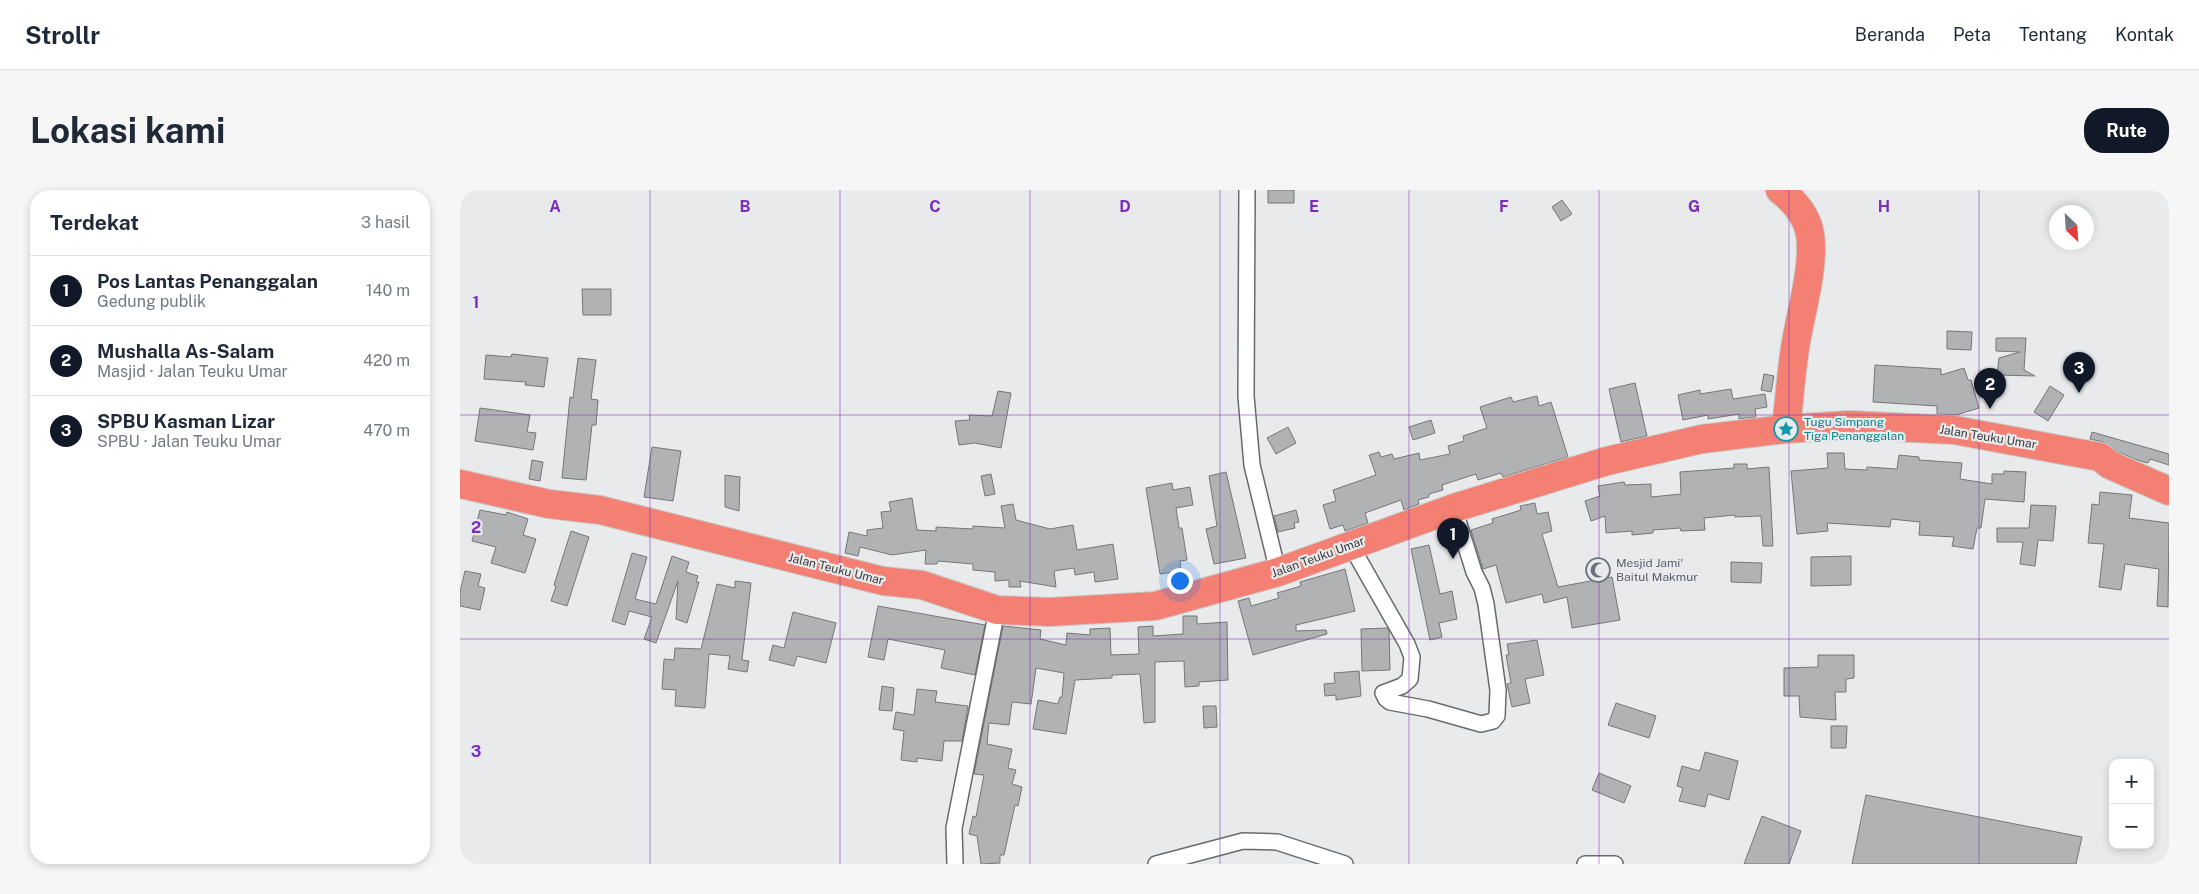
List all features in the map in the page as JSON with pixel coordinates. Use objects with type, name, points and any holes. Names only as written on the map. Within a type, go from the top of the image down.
[{"type":"highway","points":[[1780,190],[1797,206],[1810,234],[1809,268],[1795,349],[1786,429]]},
{"type":"highway","name":"Jalan Teuku Umar","points":[[460,484],[549,504],[600,510],[883,581],[922,585],[997,610],[1050,612],[1155,606],[1278,572],[1350,544],[1454,508],[1607,461],[1702,439],[1786,429],[1850,425],[1954,430],[2100,457],[2110,465],[2169,491]]},
{"type":"highway","points":[[2100,457],[2115,456],[2169,478]]},
{"type":"street","points":[[1247,190],[1246,396],[1252,465],[1278,572]]},
{"type":"street","points":[[1350,544],[1400,629],[1412,657],[1410,679],[1402,686],[1383,693],[1386,699],[1390,702],[1428,709],[1481,724],[1488,723],[1497,716],[1498,700],[1487,612],[1482,588],[1474,572],[1454,508]]},
{"type":"street","points":[[955,864],[954,828],[997,610]]},
{"type":"street","points":[[1156,864],[1243,840],[1277,842],[1345,864]]},
{"type":"street","points":[[1585,864],[1615,864]]},
{"type":"building","points":[[1268,190],[1294,190],[1294,203],[1268,203]]},
{"type":"building","points":[[1562,200],[1572,214],[1561,221],[1552,207]]},
{"type":"building","points":[[582,289],[611,289],[611,315],[583,315]]},
{"type":"building","points":[[1947,331],[1972,332],[1971,350],[1947,349]]},
{"type":"building","points":[[1996,338],[2026,338],[2024,370],[2035,376],[1997,375],[1999,358],[2020,352],[1996,351]]},
{"type":"building","points":[[512,354],[548,358],[544,387],[525,385],[526,382],[484,379],[486,355],[511,357]]},
{"type":"building","points":[[578,358],[596,360],[591,399],[598,400],[596,425],[592,425],[586,480],[562,478],[570,397],[573,398]]},
{"type":"building","points":[[1875,365],[1941,369],[1941,375],[1964,368],[1968,380],[1971,380],[1979,408],[1956,415],[1937,414],[1937,406],[1873,402]]},
{"type":"building","points":[[1764,374],[1774,376],[1771,392],[1761,390]]},
{"type":"building","points":[[1635,383],[1647,436],[1621,442],[1609,389]]},
{"type":"building","points":[[2050,386],[2064,395],[2048,421],[2034,412]]},
{"type":"building","points":[[1731,389],[1733,399],[1765,394],[1767,407],[1755,409],[1756,417],[1739,419],[1739,414],[1708,419],[1708,415],[1683,420],[1678,395],[1700,390],[1700,394]]},
{"type":"building","points":[[998,391],[1011,393],[1001,448],[975,443],[959,445],[955,421],[970,420],[969,415],[992,416]]},
{"type":"building","points":[[1537,396],[1539,406],[1551,402],[1568,457],[1503,477],[1501,473],[1478,480],[1476,474],[1442,485],[1443,490],[1429,494],[1429,497],[1418,500],[1419,504],[1404,510],[1401,500],[1365,513],[1368,523],[1345,531],[1343,525],[1330,529],[1323,505],[1336,501],[1333,490],[1376,475],[1369,455],[1379,452],[1381,457],[1392,454],[1394,459],[1419,453],[1420,460],[1450,454],[1448,446],[1464,441],[1463,436],[1487,428],[1480,407],[1511,397],[1513,402]]},
{"type":"building","points":[[480,408],[530,415],[527,432],[536,433],[533,450],[475,441]]},
{"type":"building","points":[[1431,420],[1435,433],[1413,440],[1409,427]]},
{"type":"building","points":[[1288,427],[1296,443],[1276,454],[1267,438]]},
{"type":"building","points":[[2092,432],[2169,454],[2169,465],[2150,459],[2148,463],[2140,461],[2118,452],[2103,442],[2090,439]]},
{"type":"building","points":[[652,447],[681,451],[673,501],[644,497]]},
{"type":"building","points":[[1827,453],[1844,453],[1845,469],[1867,470],[1867,467],[1897,469],[1899,455],[1919,457],[1919,460],[1962,463],[1960,479],[1992,484],[1992,474],[2004,474],[2004,471],[2026,472],[2024,502],[1985,499],[1981,528],[1977,528],[1973,549],[1952,546],[1954,537],[1919,535],[1920,522],[1891,519],[1890,527],[1827,523],[1828,531],[1797,534],[1791,471],[1828,468]]},
{"type":"building","points":[[532,460],[543,462],[540,481],[529,479]]},
{"type":"building","points":[[1734,464],[1747,464],[1747,469],[1769,467],[1773,546],[1763,546],[1761,516],[1735,517],[1735,515],[1704,518],[1705,530],[1681,531],[1680,528],[1653,530],[1653,533],[1632,535],[1632,531],[1606,533],[1605,516],[1591,521],[1585,501],[1600,496],[1598,486],[1624,482],[1625,485],[1651,484],[1651,497],[1681,494],[1680,472],[1734,468]]},
{"type":"building","points":[[1226,472],[1246,558],[1214,564],[1206,529],[1217,526],[1209,476]]},
{"type":"building","points":[[991,474],[995,494],[985,496],[981,476]]},
{"type":"building","points":[[725,475],[740,477],[739,511],[725,507]]},
{"type":"building","points":[[1172,483],[1173,490],[1190,487],[1193,505],[1176,508],[1179,528],[1182,528],[1187,560],[1180,561],[1181,571],[1160,574],[1146,488]]},
{"type":"building","points":[[2100,492],[2132,495],[2129,518],[2169,523],[2168,607],[2157,606],[2159,569],[2125,564],[2121,590],[2099,587],[2104,544],[2088,543],[2092,504],[2099,505]]},
{"type":"building","points":[[912,498],[917,530],[936,531],[936,527],[973,529],[973,526],[1005,528],[1001,506],[1013,504],[1016,520],[1050,529],[1073,525],[1077,550],[1113,544],[1118,579],[1095,582],[1094,572],[1075,575],[1074,568],[1054,571],[1056,587],[1020,581],[1021,587],[1009,587],[1009,580],[995,581],[995,572],[973,570],[973,564],[938,561],[937,564],[925,564],[926,550],[892,555],[860,547],[858,556],[845,553],[849,532],[867,536],[867,530],[883,528],[881,512],[891,511],[889,502]]},
{"type":"building","points":[[1535,503],[1537,514],[1548,512],[1552,531],[1542,534],[1558,587],[1612,577],[1620,620],[1572,628],[1567,597],[1544,603],[1542,594],[1506,603],[1496,565],[1483,569],[1471,530],[1493,523],[1492,519],[1521,510],[1520,506]]},
{"type":"building","points":[[2031,505],[2056,506],[2053,541],[2038,540],[2035,566],[2020,564],[2023,542],[1997,542],[1997,528],[2029,528]]},
{"type":"building","points":[[480,510],[506,515],[507,512],[528,519],[523,535],[536,539],[525,573],[491,563],[496,547],[472,541]]},
{"type":"building","points":[[1296,510],[1299,522],[1294,523],[1295,528],[1278,532],[1274,516]]},
{"type":"building","points":[[571,531],[589,537],[567,606],[551,601],[556,586],[554,585]]},
{"type":"building","points":[[1429,545],[1440,594],[1452,591],[1457,619],[1439,623],[1442,637],[1430,640],[1411,549]]},
{"type":"building","points":[[632,553],[647,557],[635,599],[656,604],[672,556],[689,562],[686,572],[698,576],[696,582],[699,582],[687,623],[676,619],[678,581],[656,643],[644,639],[652,617],[629,611],[625,625],[612,621]]},
{"type":"building","points":[[1851,556],[1851,585],[1811,586],[1811,557]]},
{"type":"building","points":[[1731,562],[1762,563],[1761,583],[1731,582]]},
{"type":"building","points":[[1345,569],[1355,611],[1296,625],[1296,631],[1326,630],[1327,634],[1253,655],[1238,601],[1249,598],[1251,606],[1279,598],[1277,593],[1301,586],[1300,582]]},
{"type":"building","points":[[465,571],[481,574],[478,586],[485,588],[480,610],[460,606],[460,592]]},
{"type":"building","points":[[735,581],[751,583],[742,660],[749,661],[747,672],[728,669],[730,656],[709,654],[705,708],[675,706],[676,690],[662,689],[664,659],[674,660],[675,648],[701,649],[717,584],[735,588]]},
{"type":"building","points":[[878,606],[985,625],[975,675],[941,668],[945,650],[888,639],[884,660],[868,657]]},
{"type":"building","points":[[793,612],[836,623],[826,663],[797,656],[794,666],[769,660],[773,645],[784,648]]},
{"type":"building","points":[[1183,616],[1197,616],[1197,624],[1227,622],[1228,680],[1199,682],[1199,686],[1185,687],[1184,661],[1155,662],[1155,722],[1144,723],[1140,674],[1112,675],[1112,678],[1075,680],[1066,734],[1033,729],[1038,700],[1058,704],[1060,697],[1062,697],[1064,673],[1036,668],[1031,704],[1012,702],[1009,725],[989,723],[987,744],[1012,749],[1008,768],[1016,770],[1012,784],[1022,787],[1018,806],[1015,805],[1004,855],[1000,855],[1000,863],[981,864],[977,836],[969,834],[973,816],[976,817],[984,775],[974,774],[1003,626],[1041,630],[1040,639],[1066,645],[1067,633],[1090,635],[1090,629],[1110,628],[1111,655],[1139,654],[1138,627],[1153,626],[1153,636],[1183,634]]},
{"type":"building","points":[[1387,628],[1389,631],[1390,670],[1362,671],[1361,629]]},
{"type":"building","points":[[1537,640],[1544,675],[1525,679],[1530,703],[1512,707],[1507,684],[1511,683],[1506,655],[1509,655],[1507,644]]},
{"type":"building","points":[[1818,655],[1854,655],[1854,678],[1846,679],[1846,692],[1835,692],[1836,720],[1800,717],[1799,696],[1784,696],[1784,668],[1818,667]]},
{"type":"building","points":[[1359,671],[1361,696],[1336,700],[1336,695],[1325,696],[1324,684],[1335,683],[1334,673]]},
{"type":"building","points":[[882,686],[894,688],[892,711],[879,710]]},
{"type":"building","points":[[917,689],[937,691],[935,702],[968,706],[962,741],[944,741],[942,761],[917,758],[917,762],[901,760],[904,731],[893,729],[896,712],[914,715]]},
{"type":"building","points":[[1616,703],[1656,716],[1649,738],[1608,725]]},
{"type":"building","points":[[1203,706],[1216,706],[1217,727],[1204,728]]},
{"type":"building","points":[[1831,726],[1847,726],[1846,748],[1831,748]]},
{"type":"building","points":[[1705,752],[1738,761],[1729,800],[1708,794],[1705,807],[1679,801],[1683,788],[1677,786],[1682,766],[1700,771]]},
{"type":"building","points":[[1599,773],[1631,786],[1624,803],[1592,790]]},
{"type":"building","points":[[1866,795],[2082,837],[2076,864],[1852,864]]},
{"type":"building","points":[[1762,816],[1801,831],[1789,864],[1744,864]]},
{"type":"place","name":"SPBU Kasman Lizar","points":[[2079,393]]},
{"type":"place","name":"Mushalla As-Salam","points":[[1990,409]]},
{"type":"place","name":"Tugu Simpang Tiga Penanggalan","points":[[1786,429]]},
{"type":"place","name":"Pos Lantas Penanggalan","points":[[1453,559]]},
{"type":"place","name":"Mesjid Jami' Baitul Makmur","points":[[1598,570]]}]
